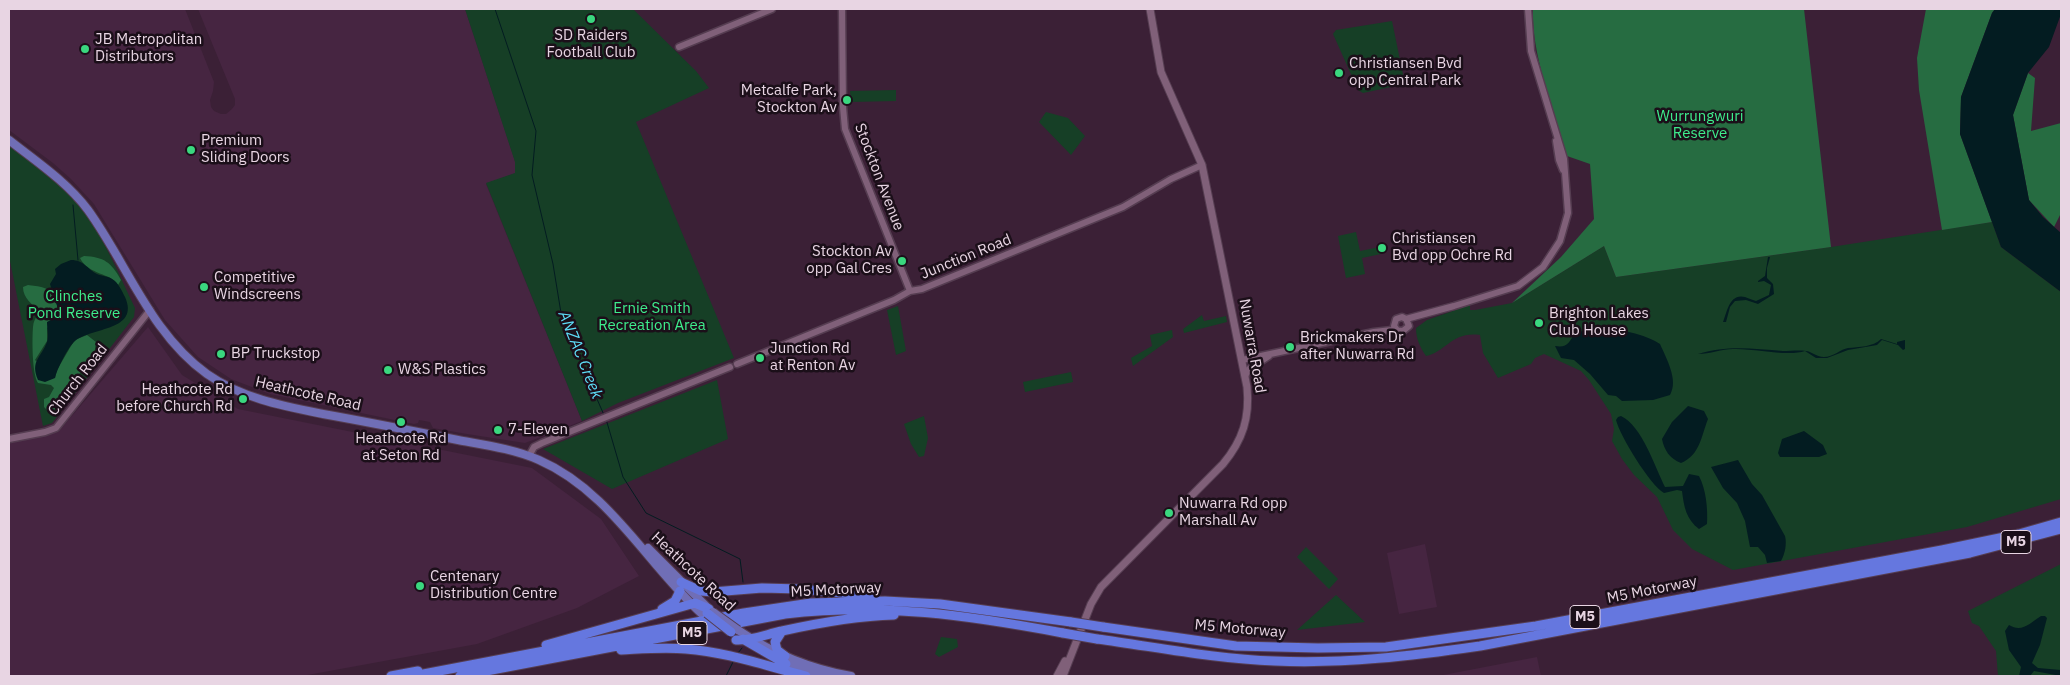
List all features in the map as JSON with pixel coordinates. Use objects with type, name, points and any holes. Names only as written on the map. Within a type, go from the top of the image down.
[{"type":"highway","name":"M5 Motorway","points":[[413,676],[780,607],[850,601],[940,604],[1236,646],[1386,647],[1545,625],[1950,549],[2019,534],[2061,522]]},
{"type":"highway","name":"M5 Motorway","points":[[460,676],[785,614],[823,610],[890,609],[946,614],[1097,639],[1211,655],[1274,661],[1372,660],[1480,646],[1970,553],[2061,529]]},
{"type":"highway","points":[[646,617],[675,601],[680,587],[720,591],[762,588],[808,589],[940,604]]},
{"type":"highway","points":[[706,609],[709,595],[720,591]]},
{"type":"highway","points":[[391,676],[549,645],[692,604],[706,609],[738,636],[786,660]]},
{"type":"highway","points":[[738,636],[893,614],[1007,623]]},
{"type":"highway","points":[[782,631],[775,642],[777,650],[786,660]]},
{"type":"highway","points":[[529,663],[617,651],[670,648],[719,654],[806,676]]},
{"type":"main road","name":"Nuwarra Road","points":[[1057,676],[1078,638],[1095,596],[1101,587],[1212,476],[1239,442],[1249,408],[1242,360],[1202,165],[1161,72],[1150,9]]},
{"type":"main road","name":"Heathcote Road","points":[[9,140],[51,172],[76,196],[111,245],[150,310],[172,342],[207,374],[254,398],[529,456],[556,469],[581,485],[602,504],[680,587],[706,609]]},
{"type":"main road","name":"Heathcote Road","points":[[680,587],[692,604]]},
{"type":"main road","name":"Nuwarra Road","points":[[1063,676],[1078,638]]},
{"type":"main road","points":[[786,660],[827,676]]},
{"type":"main road","points":[[786,660],[852,676]]},
{"type":"street","points":[[680,47],[772,9]]},
{"type":"street","name":"Stockton Avenue","points":[[842,9],[845,129],[910,291]]},
{"type":"street","points":[[1242,360],[1374,332],[1403,331],[1407,322],[1421,316],[1511,289],[1524,282],[1543,267],[1555,251],[1564,232],[1568,212],[1568,192],[1565,175],[1559,160],[1556,138],[1531,51],[1528,9]]},
{"type":"street","name":"Junction Road","points":[[529,456],[534,447],[599,419],[894,300],[910,291],[922,289],[1123,207],[1171,179],[1202,165]]},
{"type":"street","name":"Church Road","points":[[9,439],[56,428],[150,310]]},
{"type":"street","points":[[1374,332],[1400,317],[1407,322]]},
{"type":"street","points":[[1395,321],[1394,326],[1397,330]]},
{"type":"street","points":[[1245,376],[1249,369],[1272,354]]},
{"type":"shaded area","points":[[9,9],[185,9],[214,82],[210,100],[211,107],[214,111],[226,114],[235,105],[235,99],[198,9],[465,9],[515,161],[516,173],[486,184],[582,421],[525,443],[467,434],[433,428],[430,422],[419,420],[418,423],[414,424],[270,394],[231,379],[198,357],[165,320],[94,204],[53,163],[9,130]]},
{"type":"shaded area","points":[[1995,9],[2061,9],[2061,14],[2049,47],[2028,73],[2013,115],[2029,200],[2043,217],[2061,233],[2061,292],[2001,247],[1960,134],[1961,97]]},
{"type":"shaded area","points":[[1768,257],[1770,257],[1767,278],[1773,284],[1774,294],[1758,304],[1746,300],[1735,301],[1730,307],[1726,322],[1723,322],[1732,301],[1735,298],[1745,297],[1756,301],[1769,295],[1771,285],[1764,281],[1758,282],[1765,276]]},
{"type":"shaded area","points":[[71,260],[79,261],[97,274],[114,280],[125,297],[128,308],[126,316],[112,327],[83,336],[75,341],[63,358],[55,378],[45,382],[38,380],[35,368],[37,360],[47,342],[47,322],[60,315],[50,284],[56,274],[55,269]]},
{"type":"shaded area","points":[[148,327],[182,375],[238,409],[532,468],[601,519],[639,576],[577,608],[477,644],[302,676],[9,676],[9,443],[58,432]]},
{"type":"shaded area","points":[[1599,327],[1639,335],[1660,344],[1672,376],[1673,383],[1670,395],[1653,400],[1622,401],[1616,396],[1608,395],[1590,374],[1574,360],[1561,358],[1555,346],[1565,345],[1575,333]]},
{"type":"shaded area","points":[[1881,339],[1897,344],[1897,342],[1905,340],[1905,349],[1903,350],[1898,345],[1882,340],[1877,345],[1848,350],[1827,358],[1816,358],[1805,351],[1824,357],[1831,356],[1845,349],[1870,345]]},
{"type":"shaded area","points":[[1740,348],[1805,351],[1780,353],[1733,349],[1698,354],[1720,349]]},
{"type":"shaded area","points":[[1688,406],[1704,411],[1708,419],[1696,450],[1687,460],[1681,463],[1668,454],[1662,439],[1672,422]]},
{"type":"shaded area","points":[[1621,416],[1629,421],[1642,438],[1665,487],[1683,486],[1689,474],[1699,476],[1706,499],[1707,524],[1699,529],[1691,521],[1685,507],[1682,491],[1677,490],[1664,493],[1651,480],[1636,460],[1623,437],[1616,420]]},
{"type":"shaded area","points":[[1804,431],[1823,445],[1827,454],[1819,457],[1780,457],[1778,453],[1782,439]]},
{"type":"shaded area","points":[[1738,460],[1752,484],[1762,495],[1785,536],[1785,549],[1781,561],[1767,563],[1765,555],[1758,547],[1750,547],[1745,521],[1737,503],[1723,488],[1711,467]]},
{"type":"shaded area","points":[[1425,544],[1437,607],[1399,614],[1387,553]]},
{"type":"shaded area","points":[[2041,616],[2047,618],[2040,645],[2032,663],[2038,668],[2061,670],[2061,676],[2034,671],[2030,676],[2019,676],[2021,667],[2009,650],[2005,631],[2009,625],[2022,628]]},
{"type":"shaded area","points":[[1537,657],[1541,676],[1438,676]]},
{"type":"green space","name":"Ernie Smith Recreation Area","points":[[465,9],[633,9],[696,71],[709,88],[636,122],[734,358],[618,403],[582,421],[486,183],[515,173],[515,162]]},
{"type":"green space","name":"Wurrungwuri Reserve","points":[[1533,9],[1804,9],[1831,247],[1616,277],[1604,246],[1512,303],[1561,257],[1594,219],[1590,164],[1567,156],[1564,150],[1535,44]]},
{"type":"green space","points":[[1926,9],[1995,9],[1961,97],[1960,134],[1992,222],[1942,230],[1919,90],[1917,58]]},
{"type":"green space","points":[[1392,21],[1405,84],[1363,93],[1358,90],[1333,34],[1336,30]]},
{"type":"green space","points":[[2028,73],[2035,78],[2031,131],[2061,123],[2061,213],[2054,227],[2029,200],[2013,115]]},
{"type":"green space","points":[[896,90],[896,101],[851,102],[850,91]]},
{"type":"green space","points":[[1046,112],[1068,118],[1085,136],[1071,155],[1039,122]]},
{"type":"green space","name":"Clinches Pond Reserve","points":[[9,145],[51,177],[87,215],[112,260],[135,308],[134,317],[52,423],[43,426],[9,256]]},
{"type":"green space","points":[[1992,222],[2001,247],[2061,292],[2061,499],[1967,527],[1733,570],[1692,549],[1673,530],[1657,497],[1634,475],[1622,459],[1612,441],[1614,429],[1611,414],[1581,371],[1544,354],[1535,358],[1531,364],[1498,378],[1483,353],[1480,335],[1463,336],[1433,354],[1426,356],[1417,336],[1416,328],[1427,320],[1470,305],[1470,310],[1475,310],[1512,303],[1604,246],[1616,277]]},
{"type":"green space","points":[[1356,232],[1360,251],[1380,247],[1381,254],[1362,258],[1365,274],[1346,278],[1338,236]]},
{"type":"green space","points":[[84,256],[102,259],[110,265],[121,280],[118,285],[111,278],[88,268],[80,258]]},
{"type":"green space","points":[[28,285],[52,292],[56,299],[60,315],[47,328],[47,341],[35,360],[55,378],[57,370],[75,340],[87,335],[96,342],[94,356],[59,399],[56,408],[50,413],[44,407],[44,399],[49,397],[54,388],[51,385],[38,383],[36,379],[33,325],[39,312],[23,291],[23,287]]},
{"type":"green space","points":[[898,306],[906,351],[896,355],[887,310]]},
{"type":"green space","points":[[1202,315],[1204,321],[1226,316],[1227,322],[1184,333],[1183,329]]},
{"type":"green space","points":[[1172,330],[1173,337],[1133,366],[1131,358],[1152,346],[1150,335]]},
{"type":"green space","points":[[1071,372],[1073,382],[1025,392],[1023,382]]},
{"type":"green space","points":[[717,380],[728,439],[612,489],[543,449]]},
{"type":"green space","points":[[924,416],[928,438],[924,456],[919,457],[911,444],[904,424]]},
{"type":"green space","points":[[1306,547],[1338,579],[1329,589],[1297,557]]},
{"type":"green space","points":[[2061,564],[2061,676],[1998,676],[1996,651],[1979,626],[1972,623],[1968,611]]},
{"type":"green space","points":[[1336,595],[1365,622],[1297,630]]},
{"type":"green space","points":[[941,637],[957,639],[958,647],[939,657],[935,654]]},
{"type":"waterway","name":"ANZAC Creek","points":[[495,9],[536,131],[532,175],[553,264],[562,319],[604,415]]},
{"type":"waterway","points":[[73,205],[78,260]]},
{"type":"waterway","name":"ANZAC Creek","points":[[606,419],[623,477],[646,513],[740,559],[743,582]]},
{"type":"waterway","name":"ANZAC Creek","points":[[738,653],[742,648]]},
{"type":"waterway","name":"ANZAC Creek","points":[[726,676],[733,662]]},
{"type":"place","name":"SD Raiders Football Club","points":[[591,19]]},
{"type":"place","name":"JB Metropolitan Distributors","points":[[85,49]]},
{"type":"place","name":"Christiansen Bvd opp Central Park","points":[[1339,73]]},
{"type":"place","name":"Metcalfe Park, Stockton Av","points":[[847,100]]},
{"type":"place","name":"Premium Sliding Doors","points":[[191,150]]},
{"type":"place","name":"Christiansen Bvd opp Ochre Rd","points":[[1382,248]]},
{"type":"place","name":"Stockton Av opp Gal Cres","points":[[902,261]]},
{"type":"place","name":"Competitive Windscreens","points":[[204,287]]},
{"type":"place","name":"Brighton Lakes Club House","points":[[1539,323]]},
{"type":"place","name":"Brickmakers Dr after Nuwarra Rd","points":[[1290,347]]},
{"type":"place","name":"BP Truckstop","points":[[221,354]]},
{"type":"place","name":"Junction Rd at Renton Av","points":[[760,358]]},
{"type":"place","name":"W&S Plastics","points":[[388,370]]},
{"type":"place","name":"Heathcote Rd before Church Rd","points":[[243,399]]},
{"type":"place","name":"Heathcote Rd at Seton Rd","points":[[401,422]]},
{"type":"place","name":"7-Eleven","points":[[498,430]]},
{"type":"place","name":"Nuwarra Rd opp Marshall Av","points":[[1169,513]]},
{"type":"place","name":"Centenary Distribution Centre","points":[[420,586]]}]
